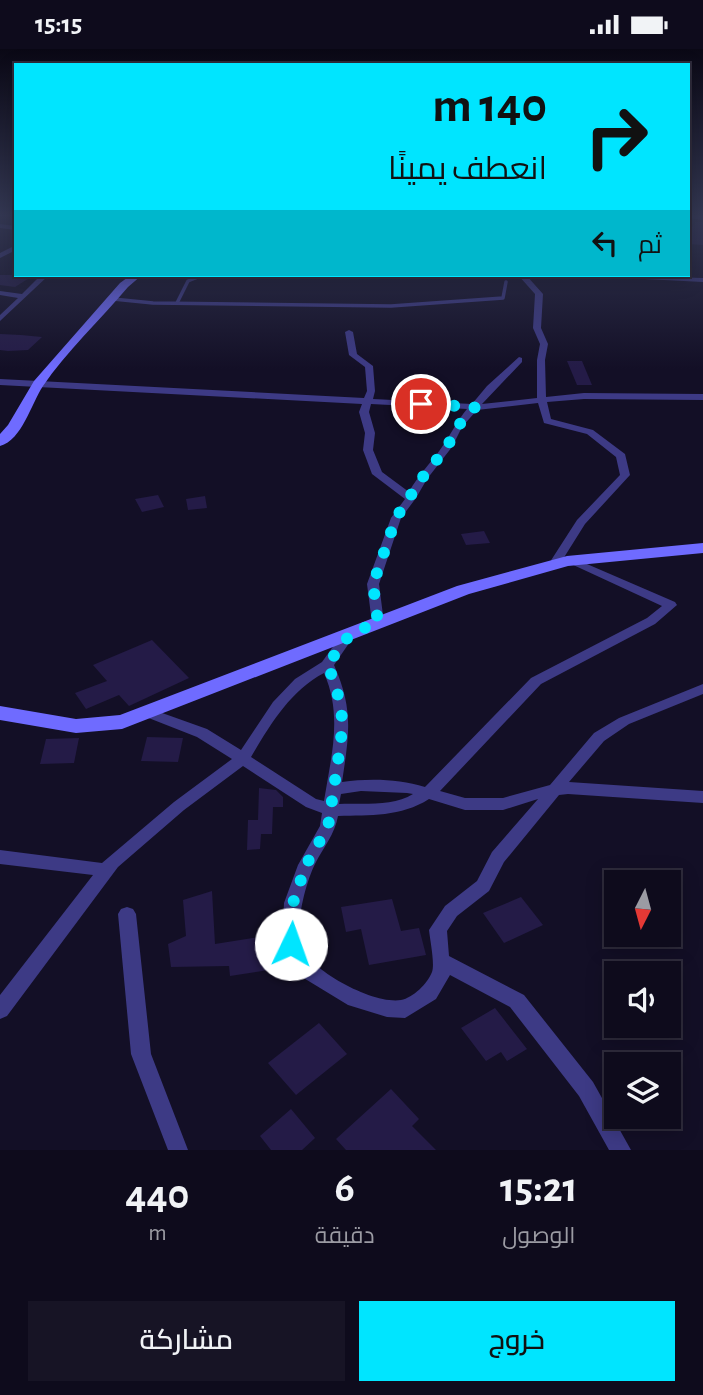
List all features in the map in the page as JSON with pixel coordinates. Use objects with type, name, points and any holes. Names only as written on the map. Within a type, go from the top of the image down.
[{"type":"street","points":[[0,319],[43,277]]},
{"type":"street","points":[[0,442],[14,427],[38,384],[131,277]]},
{"type":"street","points":[[525,277],[540,294],[537,328],[544,344],[541,360],[542,400],[547,421],[590,432],[621,456],[625,475],[581,522],[554,565]]},
{"type":"street","points":[[644,277],[703,280]]},
{"type":"street","points":[[0,293],[22,296]]},
{"type":"street","points":[[349,332],[353,355],[369,366],[371,391],[364,412],[370,433],[368,450],[377,474],[411,498]]},
{"type":"street","points":[[378,623],[373,584],[396,518],[422,478],[447,447],[458,426],[519,360]]},
{"type":"street","points":[[0,382],[475,407],[584,396],[703,397]]},
{"type":"street","points":[[0,427],[14,427]]},
{"type":"street","points":[[0,713],[76,726],[122,722],[463,590],[573,561],[703,548]]},
{"type":"street","points":[[146,712],[202,733],[311,803],[331,810],[380,809],[410,804],[429,792],[536,681],[651,621],[671,605],[573,561]]},
{"type":"street","points":[[0,1010],[112,862],[170,813],[243,759],[270,714],[310,673],[327,665],[351,633]]},
{"type":"street","points":[[327,665],[336,685],[343,723],[328,827],[306,865],[293,903],[291,944],[308,971],[355,999],[387,1008],[405,1009],[429,993],[443,972],[438,930],[444,921],[451,911],[483,886],[498,857],[600,737],[624,721],[703,689]]},
{"type":"street","points":[[334,789],[361,785],[407,787],[465,804],[503,804],[568,788],[703,797]]},
{"type":"street","points":[[0,857],[106,870]]},
{"type":"street","points":[[128,914],[141,1054],[178,1150]]},
{"type":"street","points":[[441,961],[517,1001],[586,1089],[621,1150]]},
{"type":"lane","points":[[177,303],[188,281],[198,277],[262,277]]},
{"type":"lane","points":[[113,299],[177,303],[391,306],[503,298],[506,282]]},
{"type":"building","points":[[0,275],[31,277],[15,287],[0,285]]},
{"type":"building","points":[[0,334],[42,337],[28,350],[8,351],[0,350]]},
{"type":"building","points":[[567,361],[582,361],[592,385],[577,385]]},
{"type":"building","points":[[158,495],[164,507],[142,512],[135,499]]},
{"type":"building","points":[[205,496],[207,508],[188,510],[186,499]]},
{"type":"building","points":[[484,531],[490,543],[466,545],[461,534]]},
{"type":"building","points":[[152,640],[189,678],[129,706],[119,695],[86,709],[75,693],[107,681],[93,665]]},
{"type":"building","points":[[147,737],[183,738],[178,762],[141,761]]},
{"type":"building","points":[[79,738],[74,763],[40,764],[46,739]]},
{"type":"building","points":[[259,788],[276,790],[283,797],[283,807],[273,807],[272,834],[261,834],[260,849],[247,850],[248,820],[258,820]]},
{"type":"building","points":[[212,891],[215,944],[265,936],[269,970],[230,976],[229,966],[171,967],[168,944],[186,936],[183,900]]},
{"type":"building","points":[[521,897],[543,925],[504,943],[483,913]]},
{"type":"building","points":[[392,899],[401,931],[419,928],[426,955],[369,965],[361,929],[346,932],[341,907]]},
{"type":"building","points":[[495,1008],[527,1049],[507,1061],[501,1052],[486,1061],[461,1028]]},
{"type":"building","points":[[319,1023],[347,1054],[296,1095],[268,1063]]},
{"type":"building","points":[[391,1089],[419,1119],[412,1126],[436,1150],[346,1150],[336,1139]]},
{"type":"building","points":[[291,1109],[315,1138],[302,1150],[271,1150],[260,1136]]},
{"type":"route","points":[[291,944],[293,903],[306,865],[328,827],[339,754],[343,723],[336,685],[327,665],[351,633],[378,623],[373,584],[396,518],[422,478],[447,447],[458,426],[475,407],[421,404]]}]
